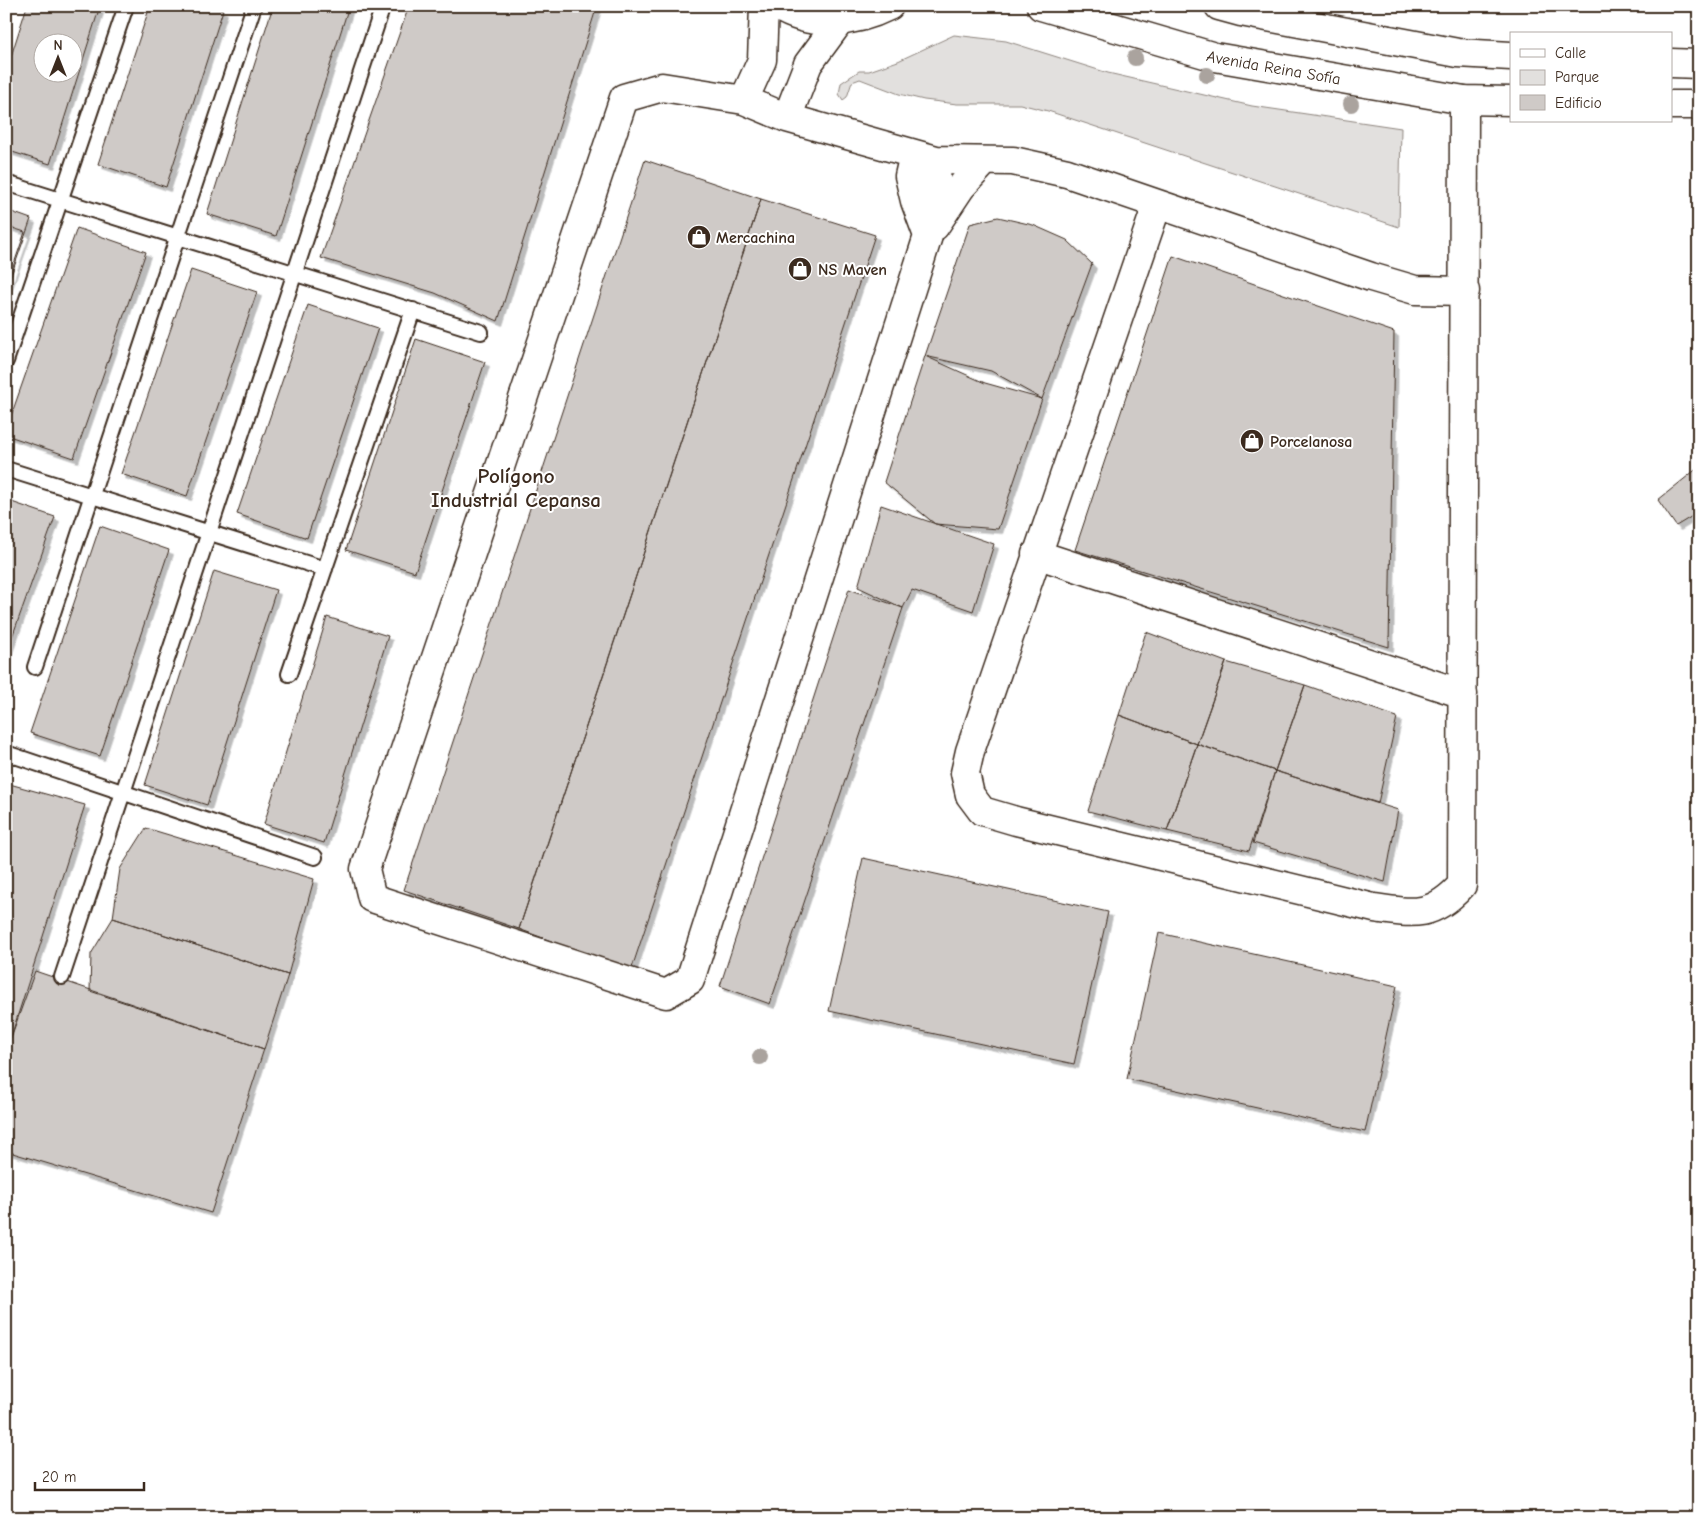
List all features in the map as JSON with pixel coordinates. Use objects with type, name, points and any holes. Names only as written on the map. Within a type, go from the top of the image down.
[{"type":"main road","points":[[744,100],[762,60],[764,6]]},
{"type":"main road","points":[[777,6],[787,12],[813,20],[839,22],[869,16],[889,6]]},
{"type":"main road","name":"Avenida Reina Sofía","points":[[1041,6],[1215,57],[1464,100],[1510,101]]},
{"type":"main road","points":[[1219,6],[1241,12],[1458,53],[1510,56]]},
{"type":"main road","points":[[787,118],[808,64],[839,22]]},
{"type":"main road","points":[[1672,63],[1699,64]]},
{"type":"main road","points":[[925,157],[936,206],[928,236],[690,980],[666,994],[372,898],[365,869],[624,98],[662,87],[744,100],[787,118],[925,157],[984,162],[1013,161],[1067,174],[1371,277],[1415,290],[1465,291]]},
{"type":"main road","points":[[1157,205],[970,751],[965,773],[970,795],[982,812],[1365,905],[1403,912],[1424,912],[1437,907],[1452,897],[1462,885],[1464,100]]},
{"type":"main road","points":[[1672,105],[1699,105]]},
{"type":"main road","points":[[928,236],[961,187],[984,162]]},
{"type":"main road","points":[[1036,554],[1463,694]]},
{"type":"lane","points":[[6,361],[126,6]]},
{"type":"lane","points":[[35,667],[254,6]]},
{"type":"lane","points":[[62,977],[383,6]]},
{"type":"lane","points":[[6,183],[481,332]]},
{"type":"lane","points":[[289,674],[413,310]]},
{"type":"lane","points":[[6,469],[325,569]]},
{"type":"lane","points":[[6,753],[314,856]]},
{"type":"green space","points":[[954,35],[1006,41],[1108,73],[1252,106],[1401,128],[1399,227],[1048,111],[1020,104],[957,104],[924,100],[899,94],[860,79],[852,82],[847,97],[843,100],[839,94],[841,83],[859,71],[869,71],[898,61]]},
{"type":"building","points":[[27,6],[100,6],[82,63],[82,32],[32,32],[32,82],[76,82],[50,164],[6,150],[6,72]]},
{"type":"building","points":[[150,6],[212,6],[223,10],[166,187],[98,164]]},
{"type":"building","points":[[273,6],[349,6],[276,236],[207,214]]},
{"type":"building","points":[[409,6],[597,6],[498,321],[435,293],[321,258]]},
{"type":"building","points":[[645,160],[761,199],[519,929],[404,890]]},
{"type":"building","points":[[761,199],[875,235],[631,971],[519,929]]},
{"type":"building","points":[[6,210],[31,219],[6,290]]},
{"type":"building","points":[[998,217],[1033,225],[1067,240],[1092,264],[1042,399],[991,371],[925,356],[970,224]]},
{"type":"building","points":[[6,226],[25,232],[6,287]]},
{"type":"building","points":[[77,228],[146,252],[74,458],[6,435],[6,430]]},
{"type":"building","name":"Porcelanosa","points":[[1173,256],[1394,332],[1389,647],[1075,550]]},
{"type":"building","points":[[191,270],[257,292],[187,496],[121,474]]},
{"type":"building","points":[[308,305],[378,328],[307,538],[237,514]]},
{"type":"building","points":[[416,339],[485,362],[415,572],[346,550]]},
{"type":"building","points":[[925,356],[985,383],[1042,399],[998,529],[935,524],[884,482]]},
{"type":"building","points":[[1699,467],[1699,512],[1676,526],[1658,500]]},
{"type":"building","points":[[6,500],[55,517],[6,654]]},
{"type":"building","points":[[881,505],[994,544],[973,611],[912,590],[903,608],[858,587]]},
{"type":"building","points":[[100,526],[169,550],[100,756],[30,733]]},
{"type":"building","points":[[214,571],[276,590],[207,805],[145,785]]},
{"type":"building","points":[[849,589],[903,608],[770,1004],[720,986]]},
{"type":"building","points":[[327,617],[388,636],[324,843],[264,824]]},
{"type":"building","points":[[1146,632],[1226,662],[1197,744],[1119,715]]},
{"type":"building","points":[[1226,662],[1305,685],[1275,771],[1197,744]]},
{"type":"building","points":[[1305,685],[1397,717],[1378,803],[1275,771]]},
{"type":"building","points":[[1119,715],[1197,744],[1167,831],[1088,811]]},
{"type":"building","points":[[1197,744],[1275,771],[1249,851],[1167,831]]},
{"type":"building","points":[[1275,771],[1398,810],[1385,882],[1253,843]]},
{"type":"building","points":[[6,783],[85,805],[8,1046],[6,1045]]},
{"type":"building","points":[[146,828],[314,879],[288,975],[113,918],[120,869]]},
{"type":"building","points":[[863,858],[1108,912],[1074,1064],[829,1011]]},
{"type":"building","points":[[113,918],[288,975],[264,1049],[90,991],[91,954]]},
{"type":"building","points":[[1159,933],[1397,986],[1365,1132],[1127,1079]]},
{"type":"building","points":[[35,971],[264,1049],[211,1213],[6,1151],[6,1051]]},
{"type":"place","name":"Mercachina","points":[[699,237]]},
{"type":"place","name":"NS Maven","points":[[800,269]]},
{"type":"place","name":"Porcelanosa","points":[[1252,441]]},
{"type":"district","name":"Polígono Industrial Cepansa","points":[[516,488]]}]
